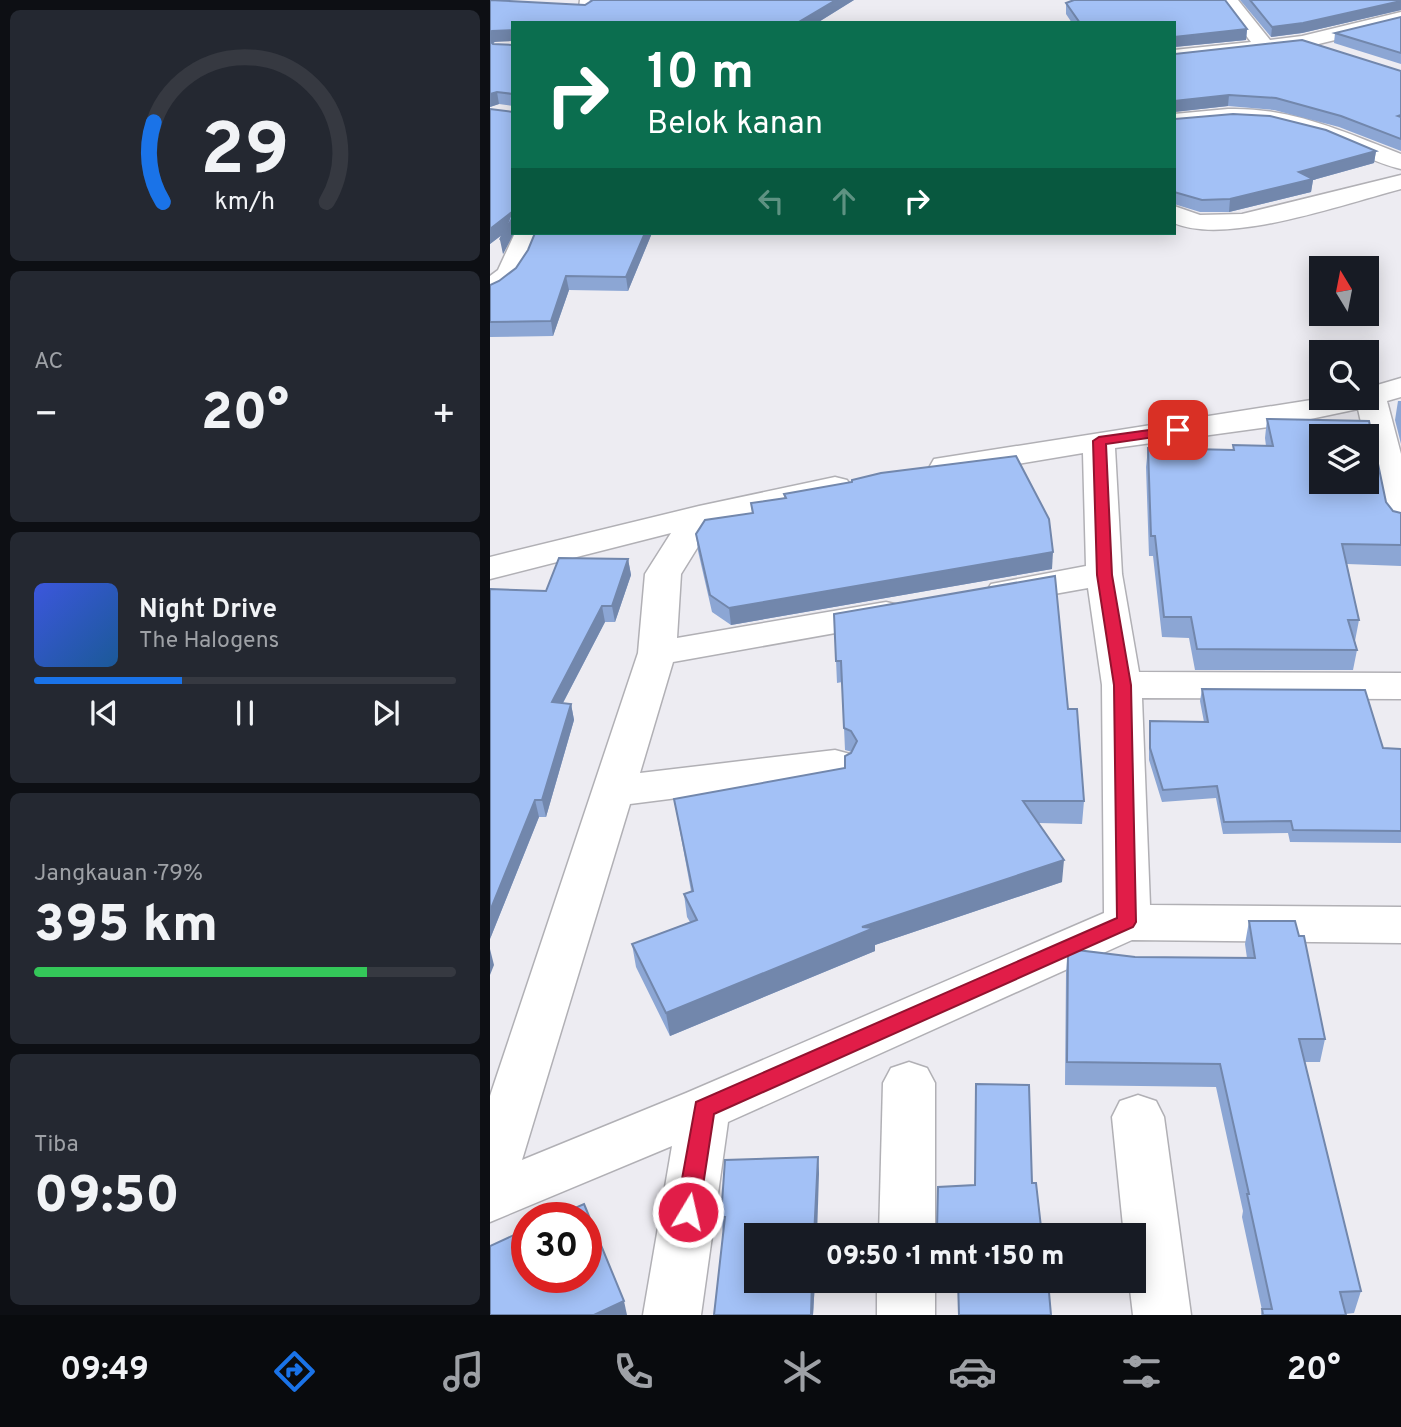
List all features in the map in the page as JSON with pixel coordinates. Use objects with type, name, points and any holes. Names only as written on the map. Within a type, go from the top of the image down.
[{"type":"street","points":[[1228,0],[1265,47]]},
{"type":"street","points":[[1176,56],[1302,42],[1401,18]]},
{"type":"street","points":[[1302,42],[1339,54]]},
{"type":"street","points":[[1176,121],[1226,115],[1290,120],[1401,162]]},
{"type":"street","points":[[1176,214],[1196,223],[1211,225],[1242,222],[1401,182]]},
{"type":"street","points":[[490,289],[509,274],[527,235]]},
{"type":"street","points":[[919,471],[1099,441],[1284,416],[1386,392],[1401,522]]},
{"type":"street","points":[[1099,441],[1104,575],[1122,685],[1127,922]]},
{"type":"street","points":[[490,568],[699,516],[869,480]]},
{"type":"street","points":[[490,1177],[657,653],[663,574],[699,516]]},
{"type":"street","points":[[969,598],[1104,575]]},
{"type":"street","points":[[657,653],[915,608]]},
{"type":"street","points":[[1122,685],[1401,685]]},
{"type":"street","points":[[613,792],[835,764]]},
{"type":"street","points":[[490,1198],[704,1109],[1127,922],[1401,925]]},
{"type":"street","points":[[907,1223],[909,1083]]},
{"type":"street","points":[[671,1315],[704,1109]]},
{"type":"street","points":[[1138,1117],[1162,1315]]},
{"type":"street","points":[[906,1293],[906,1315]]},
{"type":"building","points":[[490,0],[585,5],[593,0],[836,0],[800,21],[511,21],[511,30],[492,31],[490,35]]},
{"type":"building","points":[[1074,0],[1225,0],[1247,29],[1176,37],[1176,21],[1079,21],[1066,3]]},
{"type":"building","points":[[1250,0],[1401,1],[1303,23],[1272,27]]},
{"type":"building","points":[[1401,17],[1401,53],[1335,33]]},
{"type":"building","points":[[1302,40],[1401,71],[1401,115],[1398,116],[1401,117],[1401,139],[1341,116],[1276,98],[1229,95],[1176,101],[1176,54]]},
{"type":"building","points":[[490,41],[493,44],[511,45],[511,94],[490,94]]},
{"type":"building","points":[[490,109],[511,112],[511,213],[490,229]]},
{"type":"building","points":[[1233,114],[1270,116],[1326,130],[1376,151],[1299,172],[1313,179],[1230,199],[1202,200],[1176,193],[1176,119]]},
{"type":"building","points":[[511,214],[511,221],[500,240]]},
{"type":"building","points":[[534,235],[644,235],[626,277],[566,276],[551,321],[490,322],[490,285],[516,268]]},
{"type":"building","points":[[1267,419],[1369,421],[1370,424],[1309,424],[1309,494],[1379,494],[1379,469],[1386,502],[1393,511],[1401,513],[1401,545],[1342,544],[1359,620],[1348,620],[1357,650],[1197,649],[1191,617],[1164,617],[1155,536],[1151,536],[1148,448],[1234,450],[1233,445],[1273,446]]},
{"type":"building","points":[[1016,456],[1049,519],[1053,552],[729,608],[710,595],[696,534],[705,520],[753,513],[751,503],[786,498],[784,494],[852,482],[881,473]]},
{"type":"building","points":[[559,558],[628,559],[612,606],[602,606],[552,702],[571,704],[542,800],[535,800],[490,911],[490,589],[546,591]]},
{"type":"building","points":[[1055,576],[1068,709],[1077,709],[1084,801],[1023,801],[1064,860],[862,927],[874,928],[666,1013],[632,944],[697,920],[684,894],[693,891],[674,799],[845,768],[845,756],[851,753],[857,741],[851,731],[844,728],[841,661],[836,661],[834,614]]},
{"type":"building","points":[[1202,689],[1365,690],[1383,748],[1401,749],[1401,831],[1293,830],[1291,821],[1224,822],[1217,786],[1163,790],[1150,748],[1150,721],[1208,722]]},
{"type":"building","points":[[1249,921],[1295,921],[1299,936],[1304,936],[1325,1039],[1299,1039],[1361,1291],[1340,1292],[1346,1315],[1263,1315],[1262,1309],[1272,1309],[1220,1064],[1067,1062],[1068,949],[1135,957],[1255,958]]},
{"type":"building","points":[[976,1084],[1029,1085],[1032,1183],[1036,1183],[1041,1223],[937,1223],[938,1187],[975,1185]]},
{"type":"building","points":[[818,1157],[815,1223],[744,1223],[744,1293],[812,1293],[811,1315],[714,1315],[725,1217],[721,1217],[725,1160]]},
{"type":"building","points":[[511,1236],[511,1293],[602,1293],[602,1248],[624,1301],[594,1315],[490,1315],[490,1246]]},
{"type":"building","points":[[958,1293],[1049,1293],[1051,1315],[959,1315]]},
{"type":"route","points":[[688,1212],[704,1109],[1127,922],[1122,685],[1104,575],[1099,441],[1178,430]]}]
